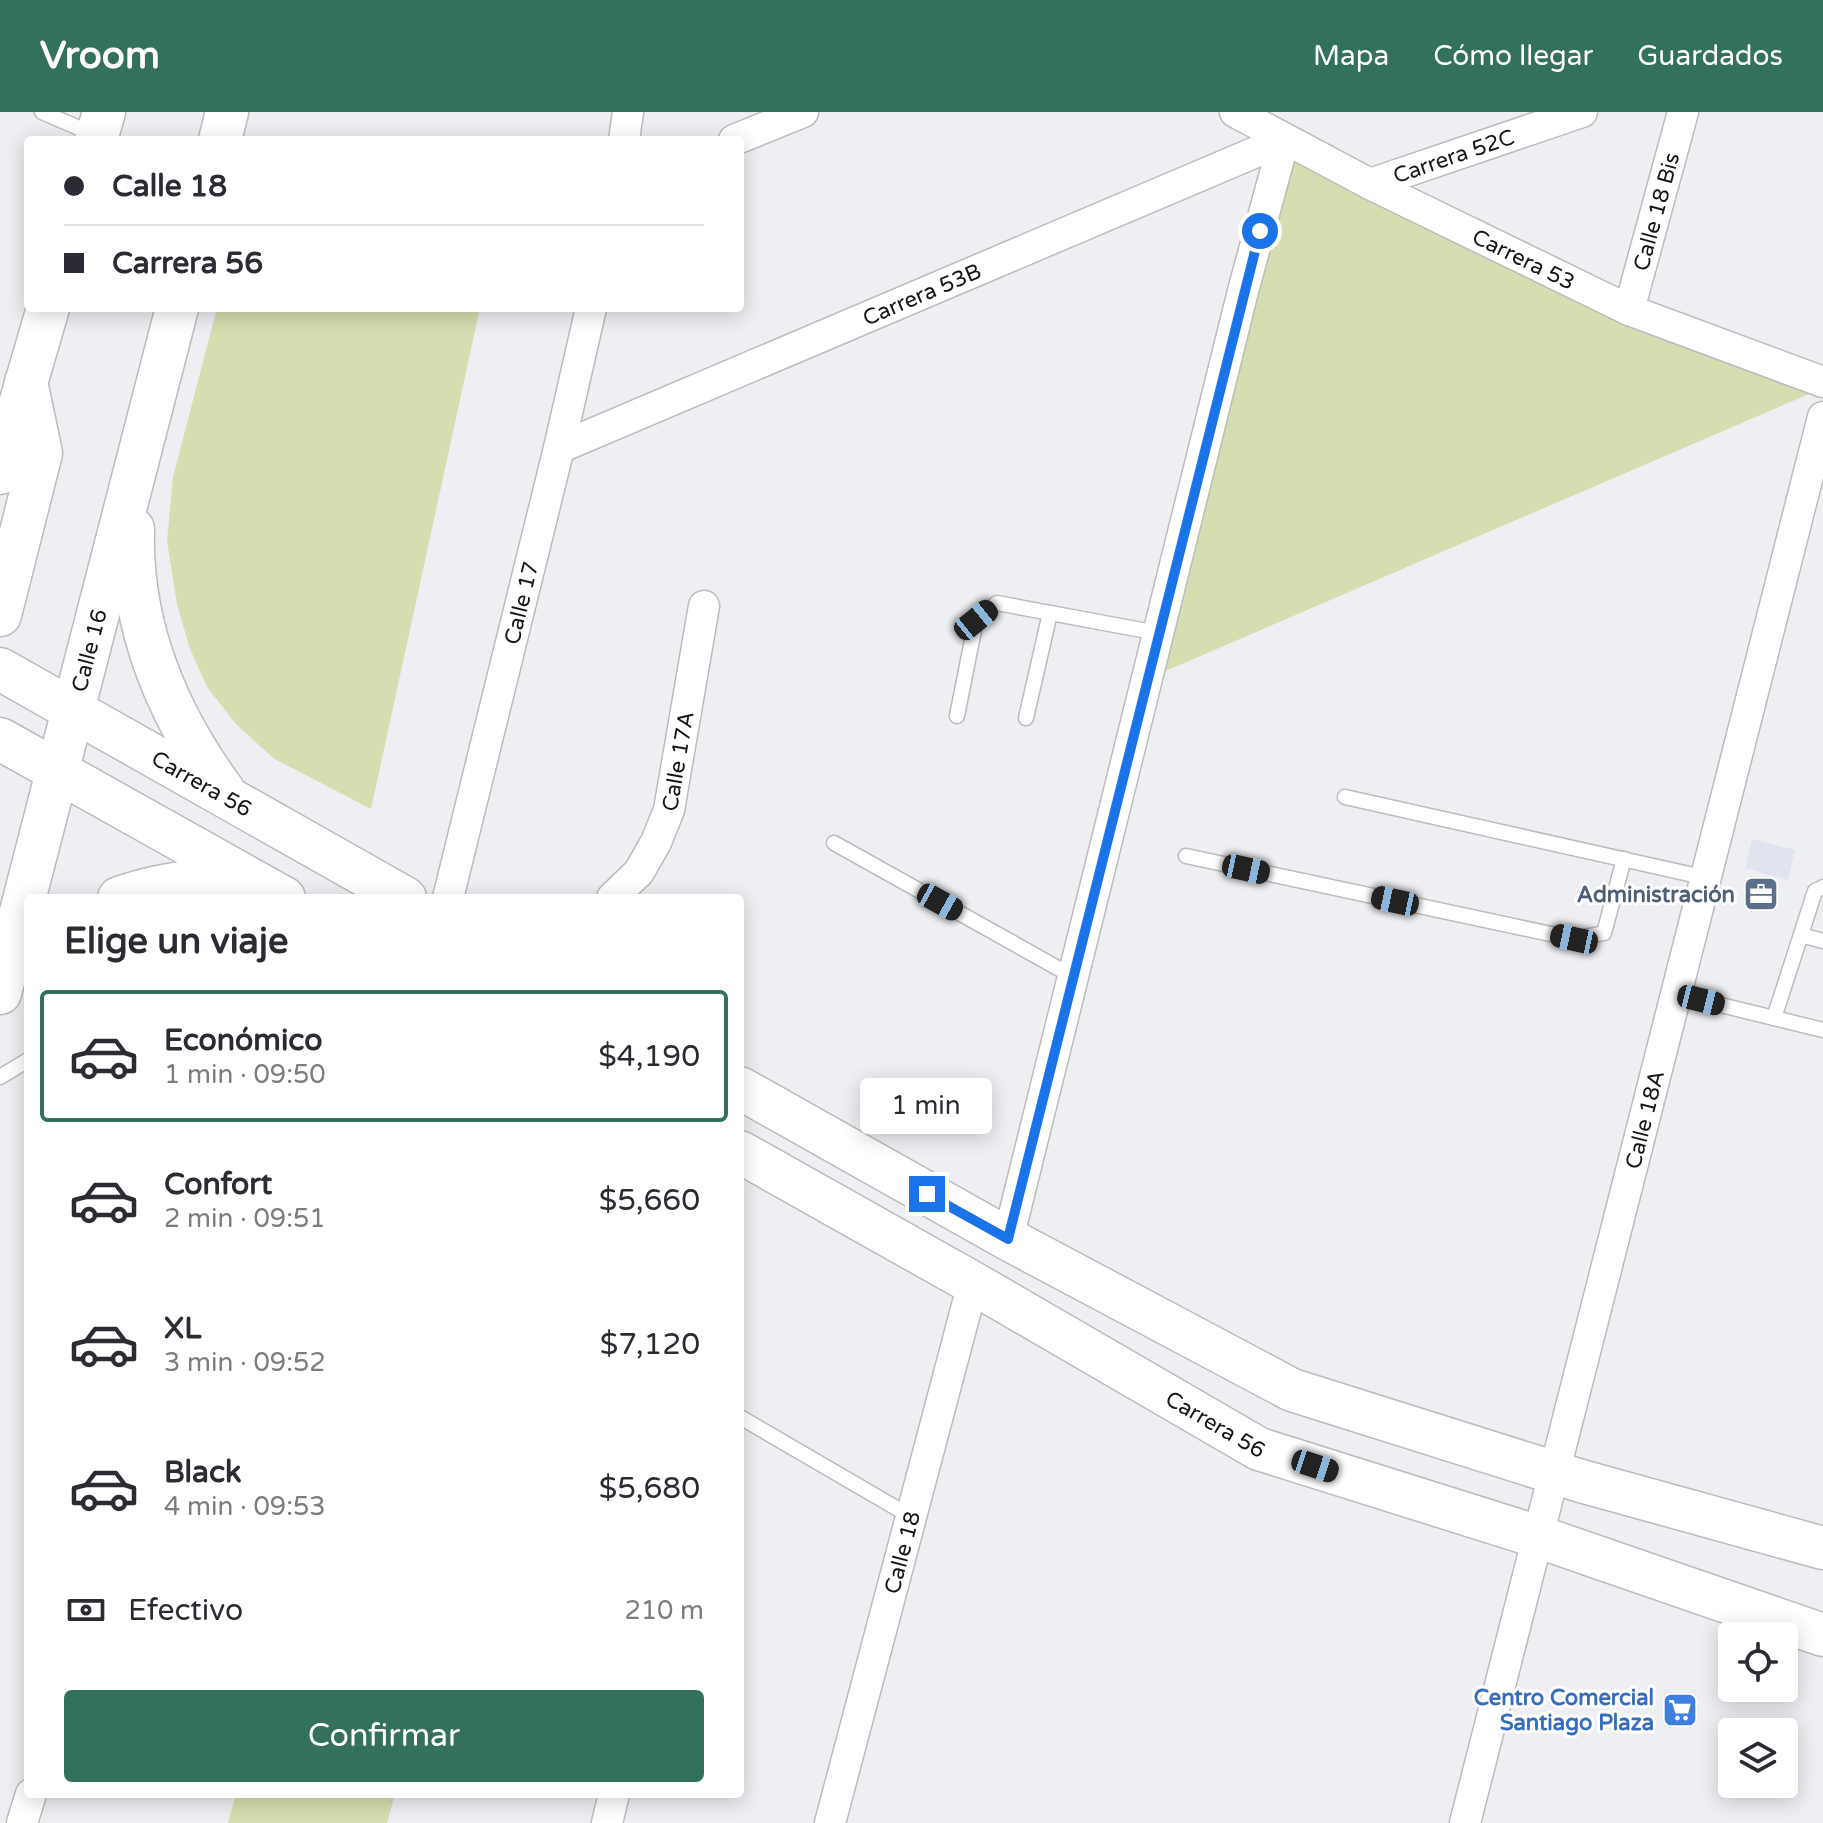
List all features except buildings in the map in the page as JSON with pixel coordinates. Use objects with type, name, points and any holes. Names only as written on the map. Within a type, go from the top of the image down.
[{"type":"street","points":[[221,136],[227,112]]},
{"type":"street","points":[[625,136],[628,112]]},
{"type":"street","points":[[744,136],[803,112]]},
{"type":"street","name":"Carrera 53","points":[[1235,112],[1370,184],[1629,310],[1823,382]]},
{"type":"street","name":"Carrera 52C","points":[[1370,184],[1582,112]]},
{"type":"street","name":"Calle 18 Bis","points":[[1629,310],[1683,112]]},
{"type":"street","points":[[1008,1239],[1243,291],[1284,140]]},
{"type":"street","name":"Carrera 53B","points":[[559,448],[1284,140]]},
{"type":"street","points":[[0,473],[15,405],[47,312]]},
{"type":"street","name":"Calle 16","points":[[25,894],[176,312]]},
{"type":"street","name":"Calle 17","points":[[449,894],[590,312]]},
{"type":"street","points":[[0,615],[41,453],[15,405]]},
{"type":"street","name":"Calle 18A","points":[[1465,1823],[1823,417]]},
{"type":"street","points":[[138,462],[132,542],[142,621],[167,698],[185,734],[231,800]]},
{"type":"street","name":"Calle 17A","points":[[616,894],[639,872],[669,810],[704,606]]},
{"type":"street","name":"Carrera 56","points":[[0,669],[398,894]]},
{"type":"street","points":[[0,711],[18,739],[57,769]]},
{"type":"street","points":[[0,739],[277,894]]},
{"type":"street","points":[[131,894],[149,888],[194,882],[240,884],[277,894]]},
{"type":"street","name":"Calle 16","points":[[0,993],[24,899]]},
{"type":"street","points":[[0,1012],[24,973]]},
{"type":"street","points":[[744,1090],[1008,1239],[1292,1390],[1553,1472],[1823,1548]]},
{"type":"street","name":"Carrera 56","points":[[744,1154],[1259,1449],[1539,1537],[1823,1635]]},
{"type":"street","name":"Calle 18","points":[[830,1823],[973,1283]]},
{"type":"street","points":[[22,1823],[30,1798]]},
{"type":"street","points":[[607,1823],[613,1798]]},
{"type":"lane","points":[[42,112],[99,129]]},
{"type":"lane","points":[[957,716],[976,620],[997,603],[1158,633]]},
{"type":"lane","points":[[1026,718],[1050,613]]},
{"type":"lane","points":[[1345,797],[1707,878]]},
{"type":"lane","points":[[834,843],[1072,976]]},
{"type":"lane","points":[[1186,856],[1574,939],[1604,933],[1624,859]]},
{"type":"lane","points":[[1774,1018],[1815,891],[1823,887]]},
{"type":"lane","points":[[1801,935],[1823,941]]},
{"type":"lane","points":[[1676,994],[1823,1030]]},
{"type":"lane","points":[[0,1077],[24,1062]]},
{"type":"lane","points":[[744,1419],[910,1516]]},
{"type":"shaded area","points":[[1752,839],[1795,850],[1788,880],[1745,868]]},
{"type":"green space","points":[[1284,140],[1823,388],[1147,679]]},
{"type":"green space","points":[[216,312],[479,312],[371,809],[273,758],[236,724],[207,687],[190,649],[177,604],[167,541],[173,477]]},
{"type":"green space","points":[[235,1798],[394,1798],[387,1823],[228,1823]]},
{"type":"place","name":"Administración","points":[[1761,894]]},
{"type":"place","name":"Centro Comercial Santiago Plaza","points":[[1680,1710]]},
{"type":"route","points":[[927,1194],[1008,1239],[1260,231]]}]
